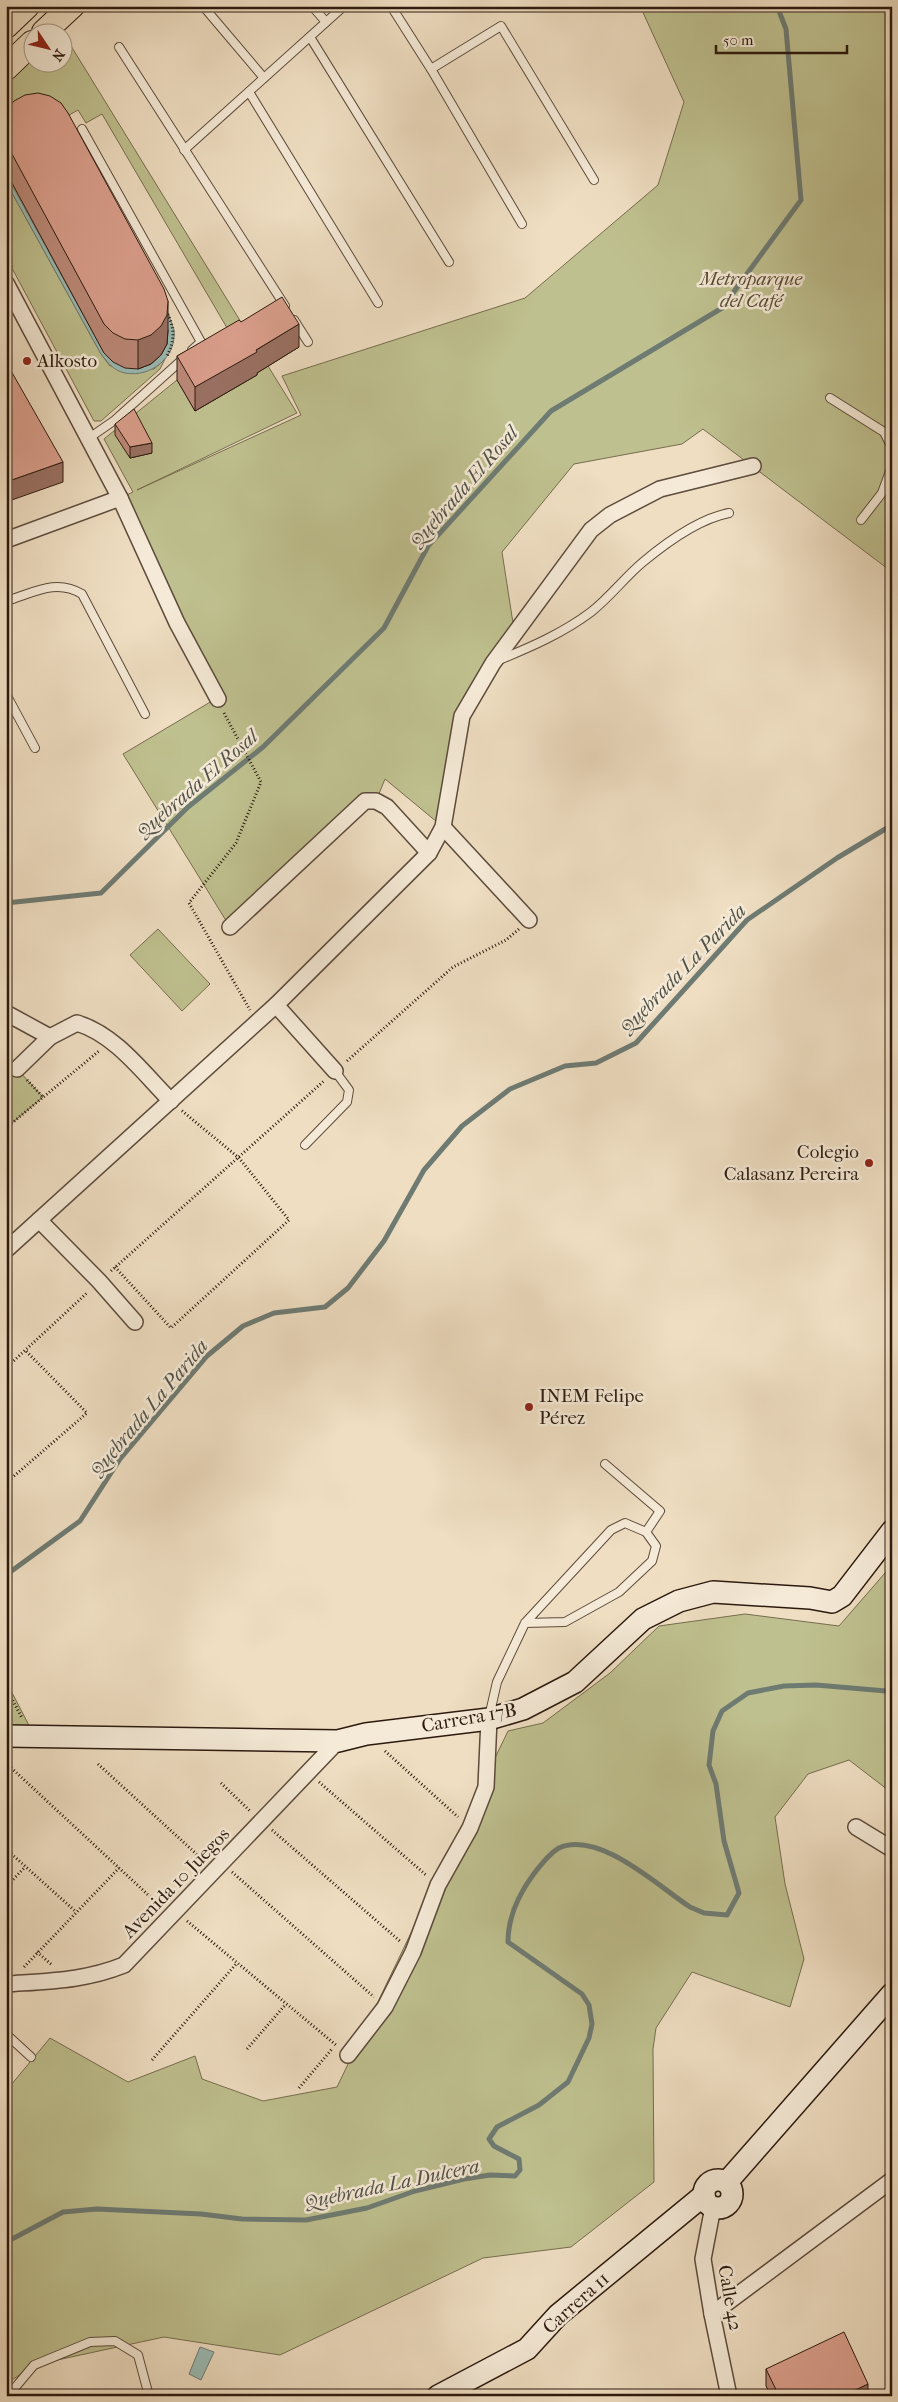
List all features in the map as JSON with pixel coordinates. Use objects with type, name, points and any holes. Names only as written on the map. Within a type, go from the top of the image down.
[{"type":"main road","points":[[6,26],[27,6]]},
{"type":"main road","points":[[55,22],[72,6]]},
{"type":"main road","points":[[6,68],[22,53]]},
{"type":"street","points":[[6,283],[120,498],[177,623],[218,698]]},
{"type":"street","points":[[6,1250],[276,1005],[430,853],[443,828],[462,716],[492,663],[592,530],[610,515],[660,488],[753,466]]},
{"type":"street","points":[[6,540],[120,498]]},
{"type":"street","points":[[230,927],[365,801],[376,801],[387,807],[430,853]]},
{"type":"street","points":[[443,828],[528,920]]},
{"type":"street","points":[[276,1005],[335,1071]]},
{"type":"street","points":[[6,1013],[50,1037]]},
{"type":"street","points":[[17,1069],[50,1037],[77,1023],[94,1028],[111,1041],[171,1101]]},
{"type":"street","points":[[39,1220],[99,1281],[135,1322]]},
{"type":"street","name":"Carrera 17B","points":[[6,1736],[338,1741],[366,1734],[488,1719],[523,1709],[575,1682],[643,1619],[679,1601],[713,1592],[810,1598],[832,1602],[842,1596],[892,1531]]},
{"type":"street","points":[[348,2055],[385,2007],[413,1952],[438,1885],[470,1828],[486,1787],[488,1719]]},
{"type":"street","name":"Avenida 10 Juegos","points":[[7,1984],[70,1981],[99,1975],[124,1965],[338,1741]]},
{"type":"street","points":[[856,1827],[892,1848]]},
{"type":"street","name":"Carrera 11","points":[[438,2396],[526,2349],[558,2315],[709,2201],[725,2207],[732,2198],[733,2192],[727,2182],[892,1994]]},
{"type":"street","points":[[712,2314],[892,2180]]},
{"type":"street","name":"Calle 42","points":[[709,2201],[703,2259],[729,2396]]},
{"type":"lane","points":[[204,6],[264,78]]},
{"type":"lane","points":[[312,6],[326,22]]},
{"type":"lane","points":[[184,150],[344,6]]},
{"type":"lane","points":[[390,6],[431,69],[522,224]]},
{"type":"lane","points":[[431,69],[500,26],[594,180]]},
{"type":"lane","points":[[310,37],[449,262]]},
{"type":"lane","points":[[119,47],[308,342]]},
{"type":"lane","points":[[249,92],[378,303]]},
{"type":"lane","points":[[82,129],[201,342],[115,420],[89,438]]},
{"type":"lane","points":[[830,398],[884,432],[892,448]]},
{"type":"lane","points":[[861,520],[882,493],[892,466]]},
{"type":"lane","points":[[492,663],[539,644],[591,612],[643,562],[673,540],[713,516],[729,513]]},
{"type":"lane","points":[[6,601],[53,586],[70,587],[82,594],[145,714]]},
{"type":"lane","points":[[6,694],[35,748]]},
{"type":"lane","points":[[305,1145],[347,1102],[350,1090],[335,1071]]},
{"type":"lane","points":[[605,1464],[660,1511],[646,1532]]},
{"type":"lane","points":[[488,1719],[497,1682],[526,1623],[611,1530],[625,1523],[646,1532],[656,1546],[652,1561],[618,1592],[565,1622],[526,1623]]},
{"type":"lane","points":[[6,2034],[31,2056]]},
{"type":"lane","points":[[8,2396],[34,2365],[90,2342],[115,2341],[138,2355],[149,2396]]},
{"type":"path","points":[[164,307],[174,330],[173,345],[165,359]]},
{"type":"path","points":[[218,698],[237,741],[261,782],[236,843],[189,903],[257,1022]]},
{"type":"path","points":[[352,1057],[453,967],[506,940],[528,920]]},
{"type":"path","points":[[6,1128],[111,1041]]},
{"type":"path","points":[[17,1069],[43,1097]]},
{"type":"path","points":[[171,1101],[238,1158],[289,1220],[171,1328],[115,1267],[238,1158],[335,1071]]},
{"type":"path","points":[[6,1368],[99,1281]]},
{"type":"path","points":[[6,1483],[87,1413],[26,1350]]},
{"type":"path","points":[[6,1688],[34,1737]]},
{"type":"path","points":[[366,1734],[470,1828]]},
{"type":"path","points":[[6,1763],[119,1868],[348,2055]]},
{"type":"path","points":[[98,1764],[385,2007]]},
{"type":"path","points":[[308,1772],[438,1885]]},
{"type":"path","points":[[220,1783],[262,1822],[413,1952]]},
{"type":"path","points":[[6,1849],[75,1911]]},
{"type":"path","points":[[6,1887],[25,1867]]},
{"type":"path","points":[[7,1984],[75,1911],[119,1868]]},
{"type":"path","points":[[152,2060],[237,1963]]},
{"type":"path","points":[[247,2049],[286,2004]]},
{"type":"path","points":[[299,2088],[336,2045]]},
{"type":"green space","name":"Metroparque del Café","points":[[640,6],[892,6],[892,572],[703,429],[682,444],[574,464],[502,552],[513,623],[466,708],[443,827],[385,779],[376,801],[230,927],[123,754],[217,698],[120,498],[133,492],[104,439],[177,380],[195,411],[237,345],[102,114],[86,123],[78,110],[62,119],[6,132],[6,77],[22,62],[22,72],[72,72],[72,48],[297,413],[137,490],[301,415],[282,376],[525,298],[658,185],[684,102]]},
{"type":"green space","points":[[6,182],[101,354],[110,366],[154,369],[165,359],[160,369],[101,421],[94,421],[6,257]]},
{"type":"green space","points":[[158,929],[210,984],[182,1011],[130,955]]},
{"type":"green space","points":[[17,1069],[43,1097],[6,1128],[6,1077]]},
{"type":"green space","points":[[892,1565],[892,1793],[849,1760],[808,1774],[775,1817],[785,1884],[804,1959],[790,2007],[692,1972],[656,2028],[653,2049],[654,2182],[571,2247],[483,2258],[280,2355],[164,2337],[34,2365],[6,2384],[6,2091],[50,2038],[128,2082],[195,2056],[202,2079],[263,2101],[337,2087],[508,1731],[543,1723],[610,1673],[659,1626],[745,1614],[839,1626]]},
{"type":"green space","points":[[6,1681],[35,1737],[6,1736]]},
{"type":"water","points":[[71,140],[169,315],[174,328],[174,340],[167,357],[153,369],[135,374],[121,372],[111,366],[101,354],[6,182],[6,174],[104,353]]},
{"type":"water","points":[[200,2347],[214,2352],[201,2380],[189,2374]]},
{"type":"building","points":[[38,93],[50,96],[61,103],[68,113],[164,289],[168,301],[167,315],[161,326],[151,335],[138,340],[125,339],[113,333],[104,324],[6,143],[6,111],[14,101],[25,95]]},
{"type":"building","points":[[282,297],[299,324],[256,350],[257,352],[195,387],[177,356],[239,320],[241,322]]},
{"type":"building","points":[[6,362],[63,462],[6,482]]},
{"type":"building","points":[[134,409],[152,443],[130,447],[115,424]]},
{"type":"building","points":[[844,2332],[868,2384],[843,2396],[779,2396],[766,2369]]},
{"type":"waterway","name":"Quebrada El Rosal","points":[[6,903],[101,893],[188,807],[263,747],[384,628],[428,546],[551,411],[722,308],[801,200],[786,29],[777,6]]},
{"type":"waterway","name":"Quebrada La Parida","points":[[6,1575],[80,1521],[120,1459],[207,1356],[243,1326],[274,1313],[325,1307],[348,1288],[384,1241],[424,1170],[462,1126],[510,1089],[565,1066],[596,1063],[636,1043],[747,920],[837,858],[892,825]]},
{"type":"waterway","name":"Quebrada La Dulcera","points":[[6,2235],[12,2239],[63,2212],[97,2209],[201,2214],[242,2219],[306,2220],[367,2208],[415,2191],[464,2179],[490,2175],[515,2176],[520,2170],[519,2159],[494,2146],[489,2139],[497,2127],[539,2105],[568,2082],[589,2038],[592,2024],[589,2005],[582,1994],[508,1942],[508,1933],[515,1907],[535,1872],[559,1848],[575,1845],[592,1847],[610,1853],[628,1863],[690,1907],[704,1913],[727,1915],[739,1893],[724,1841],[716,1784],[709,1765],[713,1731],[722,1711],[748,1693],[784,1686],[816,1685],[886,1691],[892,1689]]},
{"type":"place","name":"Alkosto","points":[[27,361]]},
{"type":"place","name":"Colegio Calasanz Pereira","points":[[869,1163]]},
{"type":"place","name":"INEM Felipe Pérez","points":[[529,1407]]}]
